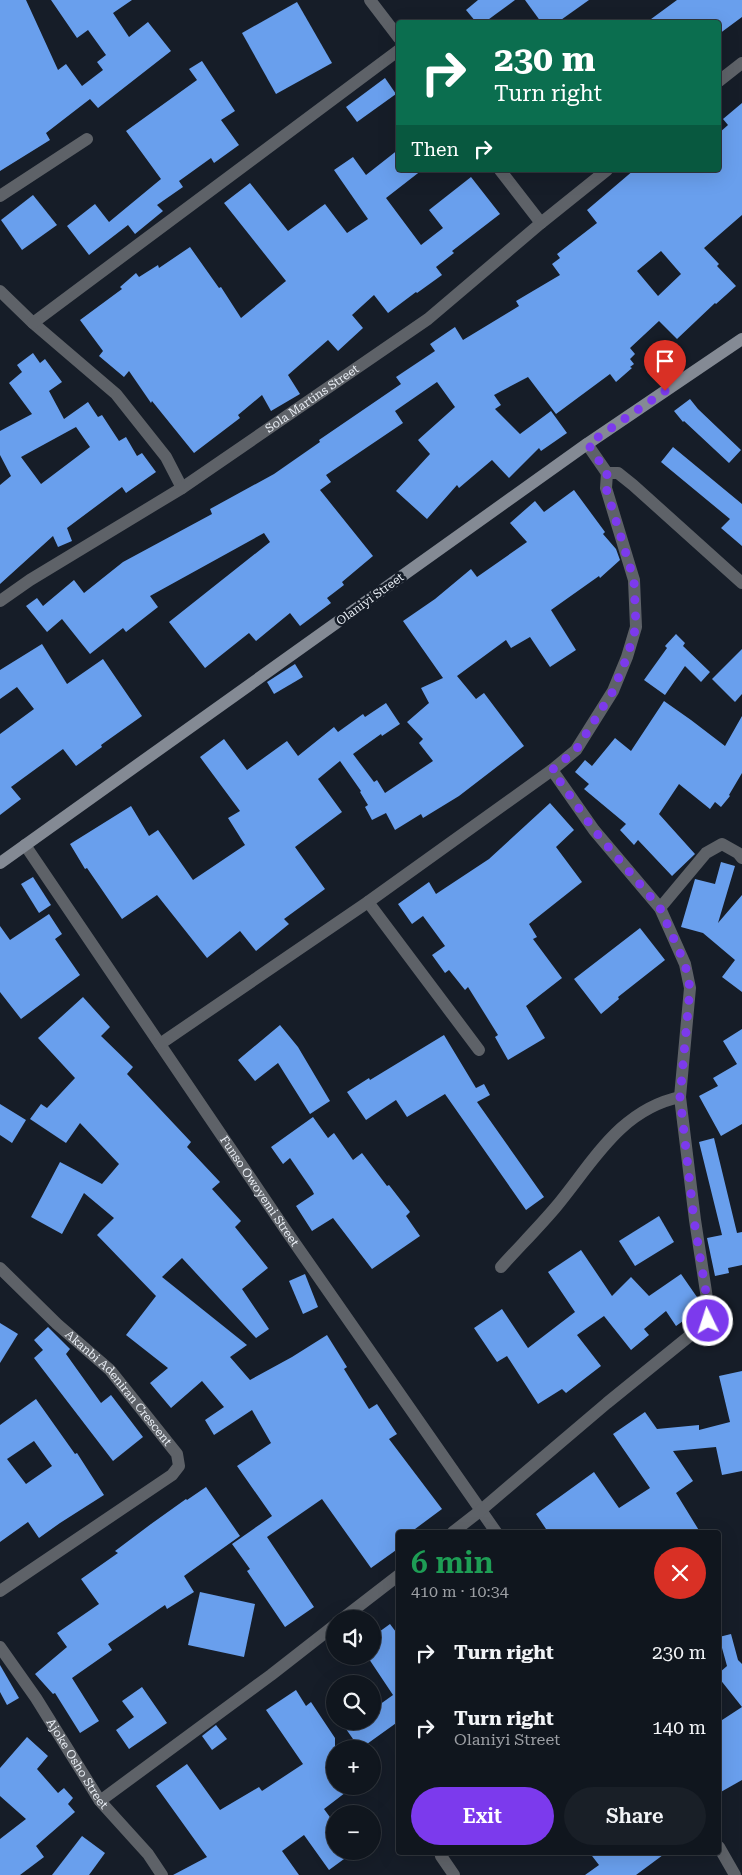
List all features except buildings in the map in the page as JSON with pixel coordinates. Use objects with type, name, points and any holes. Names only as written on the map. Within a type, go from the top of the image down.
[{"type":"street","points":[[370,0],[396,34]]},
{"type":"street","points":[[32,323],[396,52]]},
{"type":"street","points":[[721,79],[742,63]]},
{"type":"street","points":[[0,196],[87,139]]},
{"type":"street","points":[[502,172],[541,223]]},
{"type":"street","name":"Sola Martins Street","points":[[0,601],[30,580],[182,488],[428,319],[605,172]]},
{"type":"street","points":[[0,291],[32,323],[77,359],[116,394],[166,457],[182,488]]},
{"type":"street","name":"Olaniyi Street","points":[[0,863],[588,444],[742,339]]},
{"type":"street","points":[[160,1044],[368,902],[552,770],[576,750],[613,691],[627,657],[636,627],[634,580],[606,488],[607,473],[588,444]]},
{"type":"street","points":[[607,473],[618,473],[633,485],[742,583]]},
{"type":"street","points":[[456,1530],[708,1321],[708,1305],[694,1220],[680,1097],[690,988],[685,964],[660,908],[594,830],[552,770]]},
{"type":"street","points":[[660,908],[706,853],[722,844],[738,853],[742,858]]},
{"type":"street","name":"Funso Owoyemi Street","points":[[25,845],[285,1229],[494,1530]]},
{"type":"street","points":[[368,902],[480,1050]]},
{"type":"street","points":[[501,1267],[555,1208],[600,1149],[636,1114],[665,1100],[680,1097]]},
{"type":"street","name":"Akanbi Adeniran Crescent","points":[[0,1268],[57,1324],[110,1370],[177,1454],[179,1466],[172,1476],[0,1591]]},
{"type":"street","points":[[354,1610],[396,1577]]},
{"type":"street","points":[[100,1801],[326,1632]]},
{"type":"street","name":"Ajoke Osho Street","points":[[0,1647],[36,1698],[100,1801],[148,1854],[162,1875]]},
{"type":"street","points":[[721,1850],[736,1875]]},
{"type":"street","points":[[442,1855],[454,1875]]},
{"type":"route","points":[[665,391],[588,444],[607,473],[606,488],[634,580],[636,627],[627,657],[613,691],[576,750],[552,770],[594,830],[660,908],[685,964],[690,988],[688,1027],[680,1097],[694,1220],[708,1305],[708,1321]]}]
